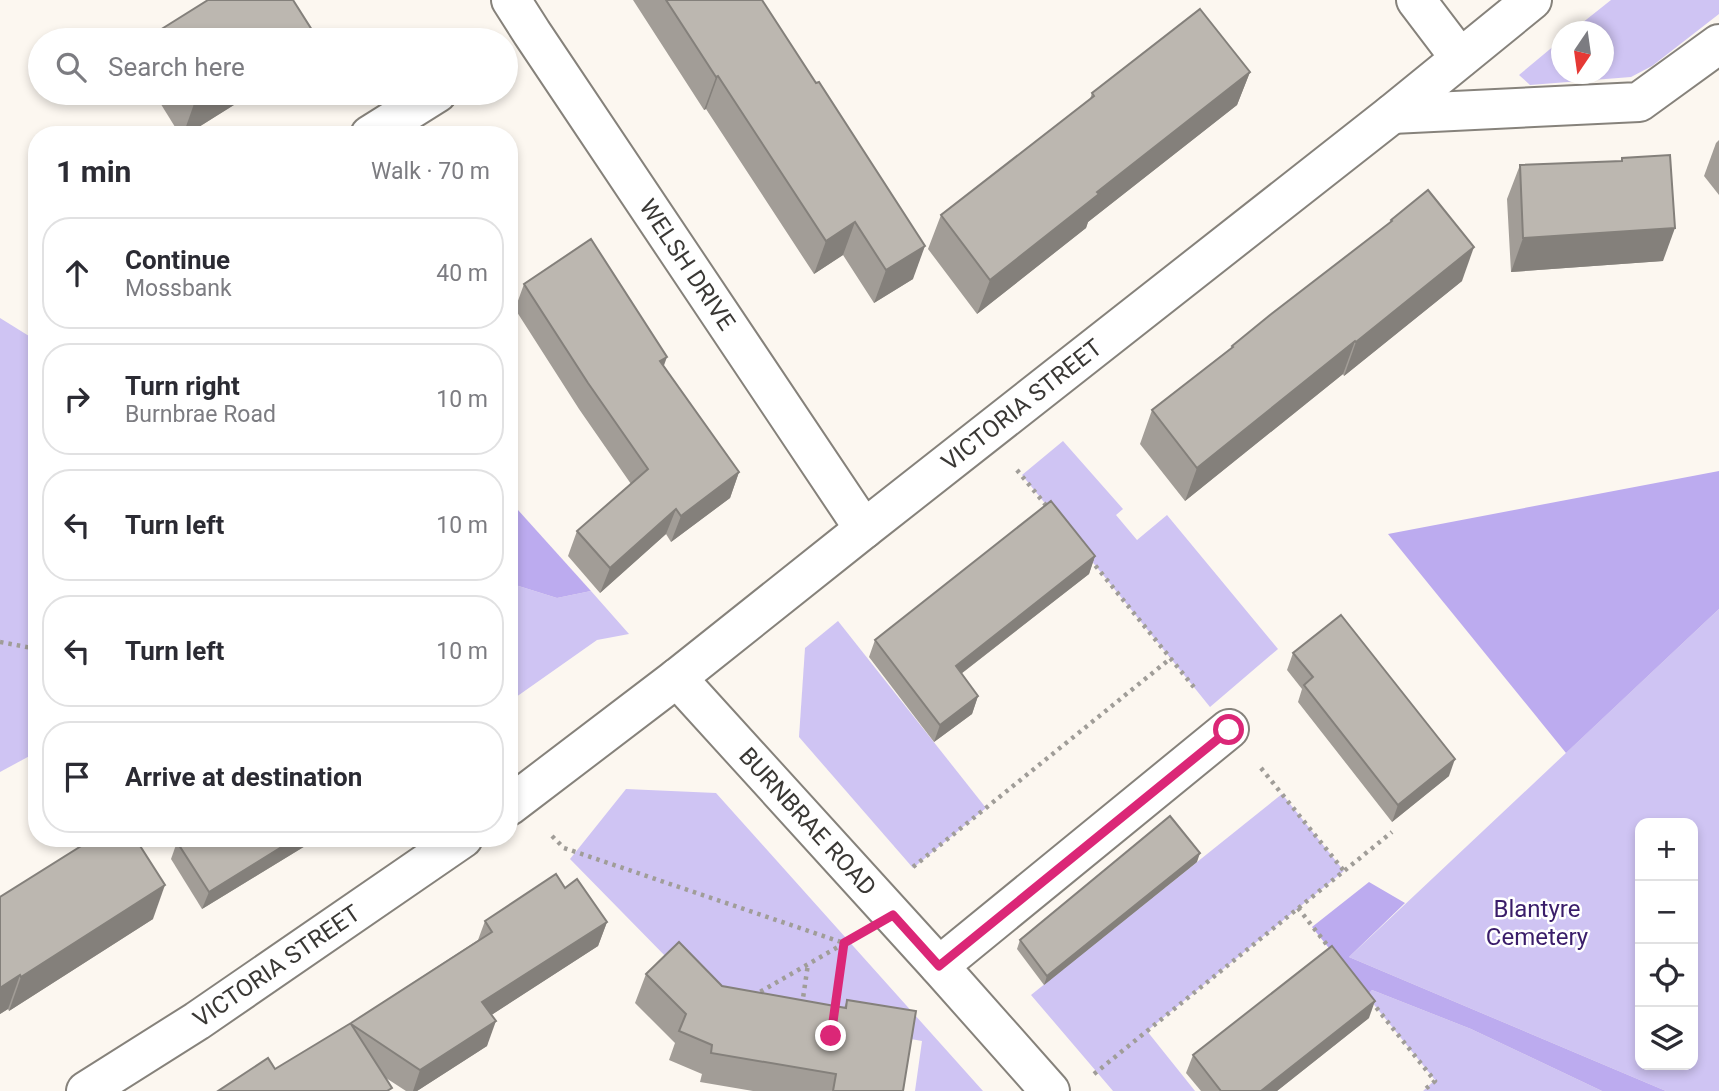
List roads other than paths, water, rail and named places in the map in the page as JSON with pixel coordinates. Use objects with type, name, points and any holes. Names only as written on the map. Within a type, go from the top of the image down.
[{"type":"street","name":"WELSH DRIVE","points":[[511,0],[516,28]]},
{"type":"street","points":[[1416,0],[1461,58]]},
{"type":"street","name":"VICTORIA STREET","points":[[518,800],[1392,114],[1532,0]]},
{"type":"street","name":"WELSH DRIVE","points":[[519,41],[863,529]]},
{"type":"street","points":[[1392,114],[1639,102],[1719,44]]},
{"type":"street","points":[[384,126],[418,105]]},
{"type":"street","name":"BURNBRAE ROAD","points":[[677,678],[1050,1091]]},
{"type":"street","points":[[939,966],[1229,730]]},
{"type":"street","name":"VICTORIA STREET","points":[[86,1091],[197,1021],[450,847]]},
{"type":"park label","name":"Blantyre Cemetery","points":[[1537,923]]}]
